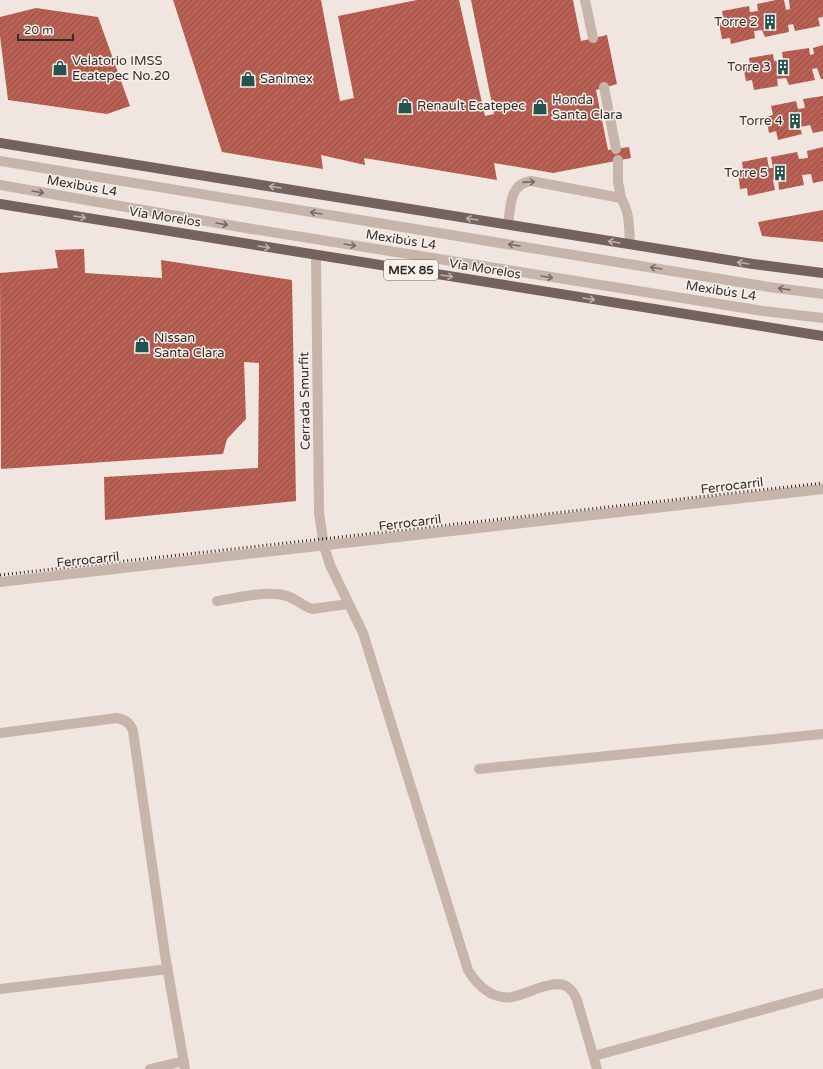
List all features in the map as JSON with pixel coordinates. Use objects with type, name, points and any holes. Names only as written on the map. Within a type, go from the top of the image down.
[{"type":"main road","points":[[0,144],[753,264],[823,273]]},
{"type":"main road","name":"Vía Morelos","points":[[0,204],[823,336]]},
{"type":"street","points":[[585,0],[593,38]]},
{"type":"street","points":[[604,87],[616,150]]},
{"type":"street","points":[[618,160],[618,182],[621,198],[626,206],[629,216],[630,244]]},
{"type":"street","name":"Mexibús L4","points":[[0,161],[753,284],[823,294]]},
{"type":"street","points":[[508,224],[516,188],[521,183],[525,182],[531,181],[621,198]]},
{"type":"street","name":"Mexibús L4","points":[[0,185],[256,229],[747,309],[823,318]]},
{"type":"street","name":"Cerrada Smurfit","points":[[316,255],[319,512],[324,546],[330,565],[363,633],[468,970],[474,981],[482,989],[501,997],[512,997],[548,985],[559,984],[566,986],[573,992],[577,1000],[598,1069]]},
{"type":"street","name":"Ferrocarril","points":[[0,582],[823,489]]},
{"type":"street","points":[[217,601],[268,594],[287,596],[296,600],[307,608],[312,609],[348,604]]},
{"type":"street","points":[[0,733],[117,718],[127,721],[131,725],[134,732],[165,955],[184,1065],[150,1069]]},
{"type":"street","points":[[479,769],[823,734]]},
{"type":"street","points":[[0,989],[168,969]]},
{"type":"street","points":[[594,1056],[823,993]]},
{"type":"building","points":[[173,0],[321,0],[340,101],[354,98],[338,16],[417,0],[459,0],[485,116],[494,114],[471,0],[573,0],[581,41],[607,35],[617,84],[596,90],[608,150],[629,147],[631,158],[553,173],[494,163],[497,180],[364,158],[365,165],[321,155],[323,169],[222,152]]},
{"type":"building","name":"Torre 2","points":[[784,0],[786,10],[790,9],[789,0],[823,0],[823,17],[818,18],[820,26],[795,31],[793,24],[788,25],[789,32],[765,37],[762,30],[754,31],[755,38],[731,44],[730,38],[722,39],[719,23],[724,21],[722,11],[749,6],[750,12],[758,11],[757,4]]},
{"type":"building","name":"Velatorio IMSS Ecatepec No.20","points":[[36,8],[98,17],[130,106],[107,114],[8,100],[0,36],[0,17]]},
{"type":"building","name":"Torre 3","points":[[823,45],[823,79],[821,79],[817,68],[812,69],[815,80],[789,85],[786,78],[777,79],[778,86],[754,90],[752,80],[746,81],[743,66],[750,65],[749,58],[773,54],[774,61],[783,60],[782,52],[809,48],[810,55],[814,54],[813,48]]},
{"type":"building","name":"Torre 4","points":[[823,96],[823,131],[813,133],[810,125],[800,127],[802,134],[778,140],[776,131],[769,133],[766,117],[773,115],[771,106],[796,101],[798,109],[805,108],[803,99]]},
{"type":"building","name":"Torre 5","points":[[823,147],[823,181],[813,183],[811,174],[802,175],[804,185],[779,190],[778,178],[773,180],[775,190],[748,196],[747,188],[740,189],[738,171],[743,170],[742,162],[767,157],[769,168],[773,168],[771,157],[797,152],[799,159],[808,158],[807,151]]},
{"type":"building","points":[[823,210],[823,242],[762,236],[758,222]]},
{"type":"building","points":[[84,249],[85,273],[162,278],[161,260],[292,280],[296,501],[105,520],[104,477],[258,468],[259,363],[244,362],[246,419],[227,439],[223,454],[1,469],[0,273],[58,268],[55,250]]},
{"type":"railway","points":[[0,575],[823,483]]},
{"type":"place","name":"Torre 2","points":[[770,22]]},
{"type":"place","name":"Torre 3","points":[[783,67]]},
{"type":"place","name":"Velatorio IMSS Ecatepec No.20","points":[[60,68]]},
{"type":"place","name":"Sanimex","points":[[248,79]]},
{"type":"place","name":"Renault Ecatepec","points":[[405,106]]},
{"type":"place","name":"Honda Santa Clara","points":[[540,107]]},
{"type":"place","name":"Torre 4","points":[[795,121]]},
{"type":"place","name":"Torre 5","points":[[780,173]]},
{"type":"place","name":"Nissan Santa Clara","points":[[142,345]]}]
